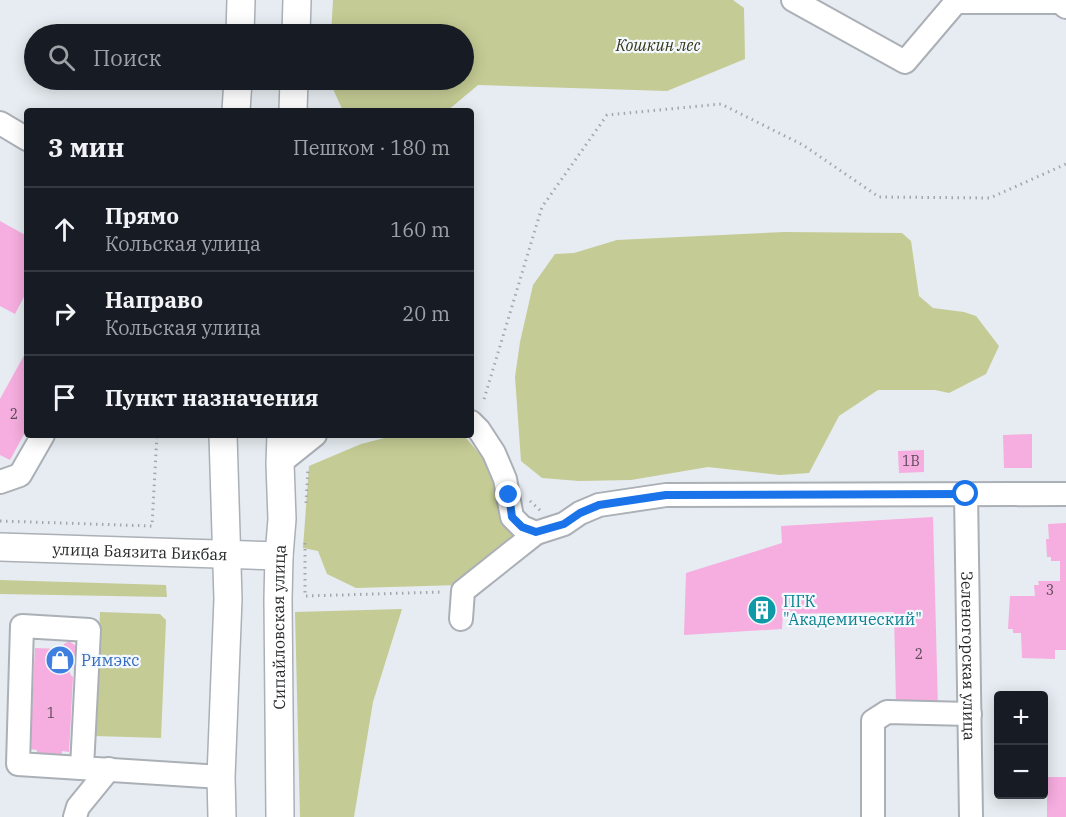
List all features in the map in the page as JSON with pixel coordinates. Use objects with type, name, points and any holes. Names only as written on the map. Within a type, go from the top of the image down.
[{"type":"main road","points":[[240,24],[241,0]]},
{"type":"main road","points":[[296,24],[297,0]]},
{"type":"main road","points":[[236,108],[237,90]]},
{"type":"main road","points":[[293,108],[294,90]]},
{"type":"main road","points":[[222,817],[221,777],[228,599],[223,438]]},
{"type":"main road","name":"Сипайловская улица","points":[[280,817],[281,438]]},
{"type":"main road","name":"улица Баязита Бикбая","points":[[0,547],[279,556]]},
{"type":"street","points":[[793,0],[905,62],[956,2],[1060,2],[1066,7]]},
{"type":"street","points":[[0,123],[24,136]]},
{"type":"street","points":[[474,425],[494,453],[505,479],[512,517],[522,527],[536,532]]},
{"type":"street","points":[[0,482],[20,475],[41,438]]},
{"type":"street","points":[[280,463],[311,438]]},
{"type":"street","name":"Зеленогорская улица","points":[[966,494],[971,817]]},
{"type":"street","points":[[461,619],[463,591],[536,532],[564,524],[580,513],[599,505],[666,495],[1066,494]]},
{"type":"street","points":[[82,768],[88,630],[22,626],[18,764],[221,777]]},
{"type":"street","points":[[873,817],[873,721],[887,712],[970,714]]},
{"type":"street","points":[[75,817],[78,807],[109,769]]},
{"type":"path","points":[[484,399],[542,207],[607,115],[721,104],[803,145],[879,197],[990,198],[1066,164]]},
{"type":"path","points":[[0,521],[152,526],[157,438]]},
{"type":"path","points":[[305,596],[463,591]]},
{"type":"green space","name":"Кошкин лес","points":[[333,0],[733,0],[744,8],[745,59],[667,91],[478,85],[474,88],[474,24],[332,24]]},
{"type":"green space","name":"Кошкин лес","points":[[333,90],[472,90],[451,108],[342,108]]},
{"type":"green space","points":[[784,232],[902,233],[911,241],[919,296],[933,308],[976,316],[999,346],[986,374],[949,393],[935,390],[878,390],[839,416],[809,473],[780,475],[708,467],[631,480],[579,481],[542,478],[521,461],[515,377],[520,342],[533,285],[555,254],[574,253],[617,240]]},
{"type":"green space","points":[[384,438],[466,438],[493,469],[521,536],[460,585],[356,588],[327,574],[318,551],[303,548],[309,466],[361,444]]},
{"type":"green space","points":[[0,580],[166,585],[167,597],[0,594]]},
{"type":"green space","points":[[402,609],[373,702],[354,817],[300,817],[295,612]]},
{"type":"green space","points":[[100,612],[160,614],[166,620],[161,738],[95,736]]},
{"type":"building","points":[[0,221],[24,234],[24,297],[15,314],[0,306]]},
{"type":"building","points":[[24,355],[24,434],[10,460],[0,455],[0,399]]},
{"type":"building","points":[[1032,434],[1032,468],[1004,468],[1003,435]]},
{"type":"building","points":[[924,450],[924,472],[899,473],[898,451]]},
{"type":"building","name":"ПГК \"Академический\"","points":[[933,517],[938,708],[929,701],[896,703],[894,612],[783,614],[782,629],[684,635],[686,573],[782,543],[781,526]]},
{"type":"building","points":[[1066,523],[1066,650],[1055,650],[1055,659],[1022,658],[1021,633],[1013,633],[1013,629],[1008,629],[1010,596],[1035,596],[1034,585],[1039,585],[1038,581],[1060,581],[1060,561],[1051,561],[1051,557],[1047,557],[1046,539],[1049,539],[1048,524]]},
{"type":"building","points":[[69,641],[76,646],[73,668],[70,670],[73,677],[69,752],[62,751],[61,759],[37,758],[37,750],[30,749],[35,648],[62,649]]},
{"type":"building","points":[[1048,777],[1066,777],[1066,817],[1047,817]]},
{"type":"place","name":"ПГК \"Академический\"","points":[[762,610]]},
{"type":"place","name":"Римэкс","points":[[60,660]]},
{"type":"route","points":[[509,495],[512,517],[522,527],[536,532],[564,524],[580,513],[599,505],[666,495],[966,494]]}]
